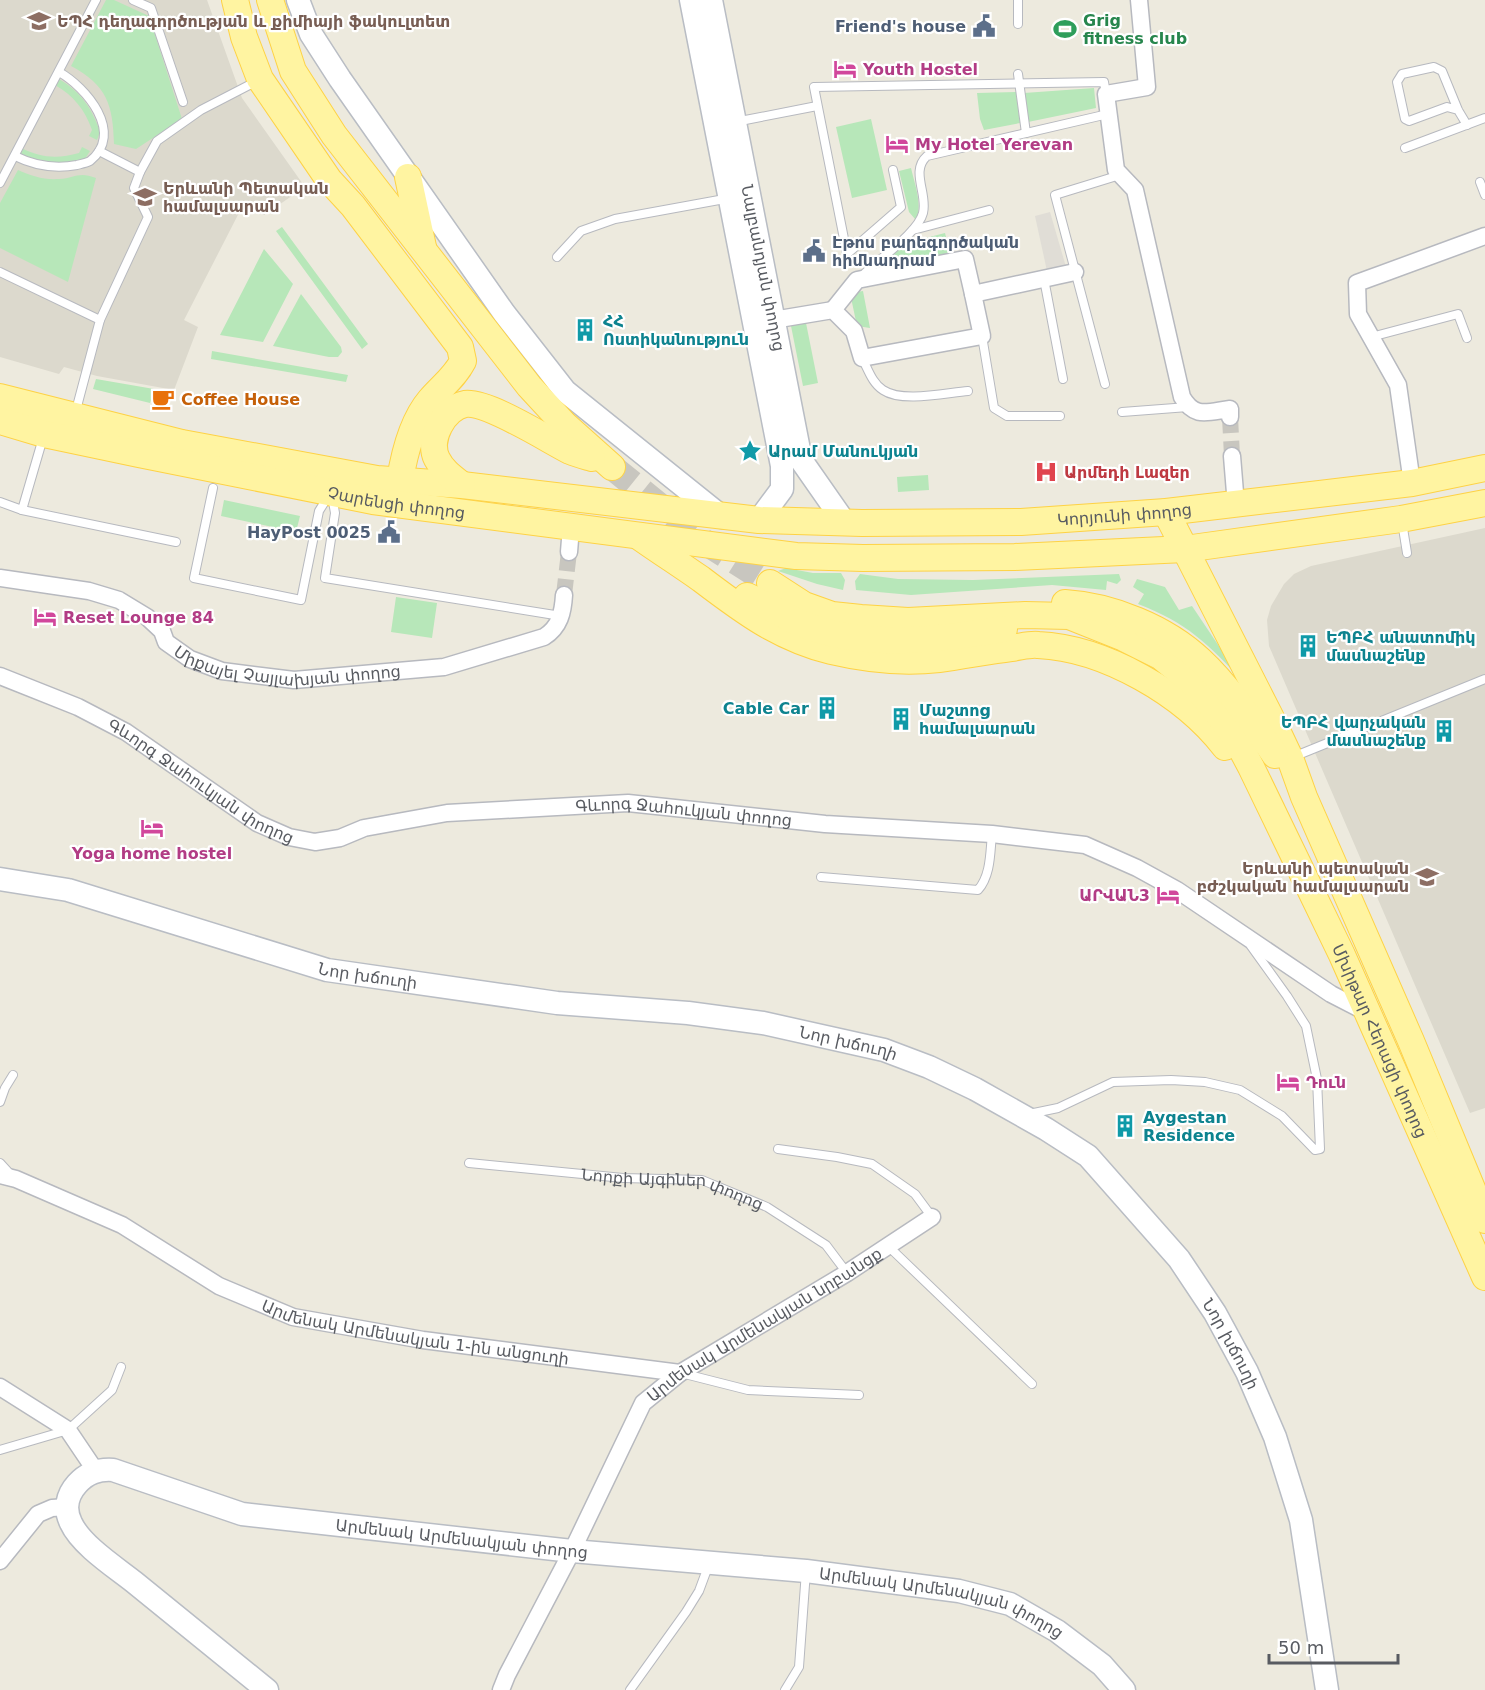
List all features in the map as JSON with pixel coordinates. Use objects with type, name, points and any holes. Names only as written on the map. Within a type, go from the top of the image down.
[{"type":"main road","points":[[235,0],[244,37],[261,79],[323,173],[353,206],[460,347],[463,361],[457,374],[427,403],[404,456],[400,480]]},
{"type":"main road","points":[[270,0],[293,71],[334,135],[424,254],[529,386],[565,425],[608,464],[574,452],[489,408],[466,404],[451,411],[441,422],[436,431],[434,445],[435,457],[444,471],[462,485]]},
{"type":"main road","points":[[298,0],[311,34],[408,177],[504,313],[565,391],[722,517]]},
{"type":"main road","name":"Նալբանդյան փողոց","points":[[691,0],[782,466],[782,489],[759,520]]},
{"type":"main road","name":"Նալբանդյան փողոց","points":[[711,0],[801,460],[845,523]]},
{"type":"main road","points":[[408,177],[424,254]]},
{"type":"main road","points":[[353,206],[424,254]]},
{"type":"main road","name":"Չարենցի փողոց","points":[[0,397],[182,443],[377,479],[462,485],[759,520]]},
{"type":"main road","name":"Չարենցի փողոց","points":[[0,421],[45,434],[570,539],[635,535],[796,556],[862,558],[1015,557],[1185,549]]},
{"type":"main road","name":"Կորյունի փողոց","points":[[759,520],[845,523],[1021,522],[1166,512],[1412,483],[1485,468]]},
{"type":"main road","points":[[1185,549],[1401,519],[1485,503]]},
{"type":"main road","points":[[1166,512],[1230,634],[1290,758],[1304,797]]},
{"type":"main road","points":[[635,535],[747,614],[804,644],[834,652],[893,660],[938,659],[1037,645],[1080,651],[1104,659],[1184,706],[1217,737],[1270,807]]},
{"type":"main road","points":[[698,578],[755,600],[809,626],[826,631],[896,642],[979,633],[1069,616]]},
{"type":"main road","points":[[1270,807],[1233,733],[1192,682],[1160,656],[1124,638],[1069,616],[1025,615],[908,621],[832,615],[804,605],[770,583],[804,595],[899,605],[1026,600],[1072,603],[1094,607],[1132,619],[1170,637],[1199,659],[1254,725],[1304,797]]},
{"type":"main road","name":"Մխիթար Հերացի փողոց","points":[[1304,797],[1406,1030],[1485,1221]]},
{"type":"main road","name":"Մխիթար Հերացի փողոց","points":[[1270,807],[1368,1012],[1485,1277]]},
{"type":"main road","name":"Նոր խճուղի","points":[[0,879],[68,890],[327,970],[557,1003],[688,1013],[763,1023],[884,1050],[929,1066],[1023,1116],[1088,1156],[1153,1229],[1179,1259],[1215,1313],[1247,1372],[1275,1437],[1301,1520],[1327,1690]]},
{"type":"main road","points":[[95,1470],[74,1488],[67,1501],[72,1525],[93,1548],[267,1690]]},
{"type":"main road","name":"Արմենակ Արմենակյան փողոց","points":[[95,1470],[116,1470],[242,1514],[572,1551],[806,1571],[959,1591],[1010,1604],[1057,1630],[1102,1665],[1124,1690]]},
{"type":"street","points":[[1139,0],[1147,87],[1106,94],[1116,170],[1135,190],[1182,397],[1188,407],[1197,413],[1230,409],[1230,417]]},
{"type":"street","points":[[1412,483],[1398,385],[1358,314],[1357,283],[1485,236]]},
{"type":"street","points":[[773,320],[832,310],[857,280],[965,259],[982,336],[862,358],[854,331],[843,318],[832,310]]},
{"type":"street","points":[[973,294],[1075,272]]},
{"type":"street","points":[[1232,456],[1236,505]]},
{"type":"street","name":"Միքայել Չայլախյան փողոց","points":[[0,578],[89,591],[119,600],[147,617],[162,631],[166,642],[190,659],[222,671],[294,680],[444,667],[544,637],[551,633],[561,616]]},
{"type":"street","points":[[561,616],[564,595]]},
{"type":"street","name":"Գևորգ Ջահուկյան փողոց","points":[[0,676],[78,707],[126,732],[257,823],[289,837],[315,842],[340,838],[364,828],[447,813],[628,803],[825,824],[993,834],[1085,845],[1137,868],[1177,890],[1331,994],[1368,1012]]},
{"type":"street","name":"Արմենակ Արմենակյան 1-ին անցուղի","points":[[8,1177],[122,1225],[219,1286],[293,1317],[423,1340],[680,1373]]},
{"type":"street","name":"Արմենակ Արմենակյան նրբանցք","points":[[501,1690],[572,1551],[643,1403],[680,1373],[847,1273],[932,1217]]},
{"type":"street","points":[[0,1387],[68,1430],[95,1470]]},
{"type":"street","points":[[0,1561],[38,1514],[52,1508],[67,1507]]},
{"type":"lane","points":[[0,183],[96,0]]},
{"type":"lane","points":[[133,0],[151,8],[183,102]]},
{"type":"lane","points":[[1018,0],[1018,24]]},
{"type":"lane","points":[[1458,110],[1447,107],[1409,121],[1405,118],[1397,82],[1402,74],[1434,67],[1442,71],[1458,110],[1467,125]]},
{"type":"lane","points":[[15,156],[29,163],[47,167],[67,167],[88,162],[99,151],[104,133],[98,111],[87,93],[73,80],[59,72]]},
{"type":"lane","points":[[1018,74],[1026,133]]},
{"type":"lane","points":[[74,417],[100,320],[148,217],[134,188],[140,172],[158,141],[201,110],[261,79]]},
{"type":"lane","points":[[893,170],[902,207],[847,254],[814,87],[1104,82],[1106,94]]},
{"type":"lane","points":[[735,122],[817,106]]},
{"type":"lane","points":[[857,280],[913,230],[921,219],[924,201],[919,170],[923,160],[931,155],[1108,114]]},
{"type":"lane","points":[[1405,148],[1485,118]]},
{"type":"lane","points":[[99,151],[140,172]]},
{"type":"lane","points":[[0,161],[9,166]]},
{"type":"lane","points":[[1105,384],[1055,195],[1120,175]]},
{"type":"lane","points":[[1480,182],[1485,195]]},
{"type":"lane","points":[[557,257],[581,231],[615,219],[730,198]]},
{"type":"lane","points":[[913,230],[989,210]]},
{"type":"lane","points":[[0,272],[100,320]]},
{"type":"lane","points":[[1044,279],[1063,379]]},
{"type":"lane","points":[[1371,337],[1458,314],[1467,338]]},
{"type":"lane","points":[[982,336],[994,408],[1007,416],[1060,416]]},
{"type":"lane","points":[[862,358],[872,379],[883,390],[900,397],[968,391]]},
{"type":"lane","points":[[1122,412],[1188,407]]},
{"type":"lane","points":[[22,510],[45,434]]},
{"type":"lane","points":[[213,488],[194,578],[301,600],[319,511],[331,493]]},
{"type":"lane","points":[[331,493],[335,513],[325,578],[561,616]]},
{"type":"lane","points":[[0,502],[22,510],[176,542]]},
{"type":"lane","points":[[1401,519],[1407,553]]},
{"type":"lane","points":[[1290,758],[1485,679]]},
{"type":"lane","points":[[821,877],[978,890],[987,876],[993,834]]},
{"type":"lane","points":[[1023,1116],[1058,1107],[1113,1082],[1171,1080],[1205,1082],[1240,1090],[1282,1116],[1315,1150],[1320,1149],[1317,1078],[1306,1026],[1266,966],[1237,930]]},
{"type":"lane","points":[[0,1102],[13,1075]]},
{"type":"lane","points":[[778,1149],[872,1164],[915,1194],[932,1217]]},
{"type":"lane","points":[[0,1163],[8,1177]]},
{"type":"lane","name":"Նորքի Այգիներ փողոց","points":[[469,1163],[623,1178],[702,1179],[767,1207],[826,1245],[847,1273]]},
{"type":"lane","points":[[888,1246],[1032,1384]]},
{"type":"lane","points":[[0,1450],[68,1430],[112,1390],[121,1367]]},
{"type":"lane","name":"Արմենակ Արմենակյան 1-ին անցուղի","points":[[680,1373],[748,1390],[859,1395]]},
{"type":"lane","points":[[630,1690],[686,1612],[699,1591],[710,1563]]},
{"type":"lane","points":[[785,1690],[799,1667],[806,1571]]},
{"type":"shaded area","name":"Երևանի Պետական համալսարան","points":[[0,0],[207,0],[242,98],[305,187],[264,215],[242,207],[184,320],[198,327],[174,390],[97,376],[64,367],[59,374],[0,357]]},
{"type":"shaded area","points":[[1050,212],[1066,267],[1047,271],[1035,216]]},
{"type":"shaded area","name":"Երևանի պետական բժշկական համալսարան","points":[[1485,528],[1485,1108],[1470,1113],[1269,646],[1267,620],[1271,606],[1284,584],[1294,574],[1311,566]]},
{"type":"green space","points":[[106,0],[114,0],[149,16],[182,119],[136,149],[114,144],[112,118],[106,98],[93,81],[71,66]]},
{"type":"green space","points":[[59,79],[74,89],[89,108],[100,132],[97,140],[89,136],[92,130],[78,104],[55,85]]},
{"type":"green space","points":[[1094,88],[1096,108],[1028,122],[1024,93]]},
{"type":"green space","points":[[1016,92],[1020,123],[984,130],[980,119],[977,93]]},
{"type":"green space","points":[[871,119],[887,190],[852,198],[836,127]]},
{"type":"green space","points":[[82,147],[90,151],[85,159],[58,163],[18,155],[21,148],[43,156],[64,156],[79,153]]},
{"type":"green space","points":[[911,168],[919,209],[915,219],[909,212],[899,171]]},
{"type":"green space","points":[[18,170],[48,179],[81,175],[96,178],[68,282],[0,248],[0,203]]},
{"type":"green space","points":[[282,227],[368,344],[362,349],[276,231]]},
{"type":"green space","points":[[945,233],[950,253],[895,268],[892,253],[902,244]]},
{"type":"green space","points":[[264,249],[293,284],[263,342],[220,335]]},
{"type":"green space","points":[[863,291],[870,328],[857,326],[850,293]]},
{"type":"green space","points":[[301,294],[341,347],[342,352],[338,357],[273,346]]},
{"type":"green space","points":[[806,323],[818,383],[803,386],[791,326]]},
{"type":"green space","points":[[212,351],[348,375],[346,382],[211,359]]},
{"type":"green space","points":[[96,379],[154,389],[150,403],[93,389]]},
{"type":"green space","points":[[928,475],[929,490],[898,492],[897,477]]},
{"type":"green space","points":[[224,500],[300,516],[296,532],[221,516]]},
{"type":"green space","points":[[786,568],[813,573],[841,573],[845,580],[843,590],[778,571]]},
{"type":"green space","points":[[860,574],[898,579],[973,580],[1119,574],[1121,580],[1117,584],[1107,581],[1106,590],[1052,585],[911,595],[856,590],[855,581]]},
{"type":"green space","points":[[1137,579],[1165,587],[1179,610],[1192,606],[1243,682],[1219,656],[1184,627],[1138,604],[1144,594],[1133,587]]},
{"type":"green space","points":[[396,597],[437,603],[432,638],[391,632]]},
{"type":"tunnel","points":[[1230,417],[1232,456]]},
{"type":"tunnel","points":[[612,467],[703,541],[770,583]]},
{"type":"tunnel","points":[[564,595],[569,552]]},
{"type":"place","name":"ԵՊՀ դեղագործության և քիմիայի ֆակուլտետ","points":[[39,21]]},
{"type":"place","name":"Friend's house","points":[[984,26]]},
{"type":"place","name":"Grig fitness club","points":[[1065,29]]},
{"type":"place","name":"Youth Hostel","points":[[845,69]]},
{"type":"place","name":"My Hotel Yerevan","points":[[897,144]]},
{"type":"place","name":"Երևանի Պետական համալսարան","points":[[145,197]]},
{"type":"place","name":"Էթոս բարեգործական հիմնադրամ","points":[[814,251]]},
{"type":"place","name":"ՀՀ Ոստիկանություն","points":[[585,330]]},
{"type":"place","name":"Coffee House","points":[[163,399]]},
{"type":"place","name":"Արամ Մանուկյան","points":[[750,451]]},
{"type":"place","name":"Արմեդի Լազեր","points":[[1046,472]]},
{"type":"place","name":"HayPost 0025","points":[[389,532]]},
{"type":"place","name":"Reset Lounge 84","points":[[45,617]]},
{"type":"place","name":"ԵՊԲՀ անատոմիկ մասնաշենք","points":[[1308,646]]},
{"type":"place","name":"Cable Car","points":[[827,708]]},
{"type":"place","name":"Մաշտոց համալսարան","points":[[901,719]]},
{"type":"place","name":"ԵՊԲՀ վարչական մասնաշենք","points":[[1444,731]]},
{"type":"place","name":"Yoga home hostel","points":[[152,828]]},
{"type":"place","name":"Երևանի պետական բժշկական համալսարան","points":[[1427,877]]},
{"type":"place","name":"ԱՐՎԱՆ3","points":[[1168,895]]},
{"type":"place","name":"Դուն","points":[[1288,1082]]},
{"type":"place","name":"Aygestan Residence","points":[[1125,1126]]}]
